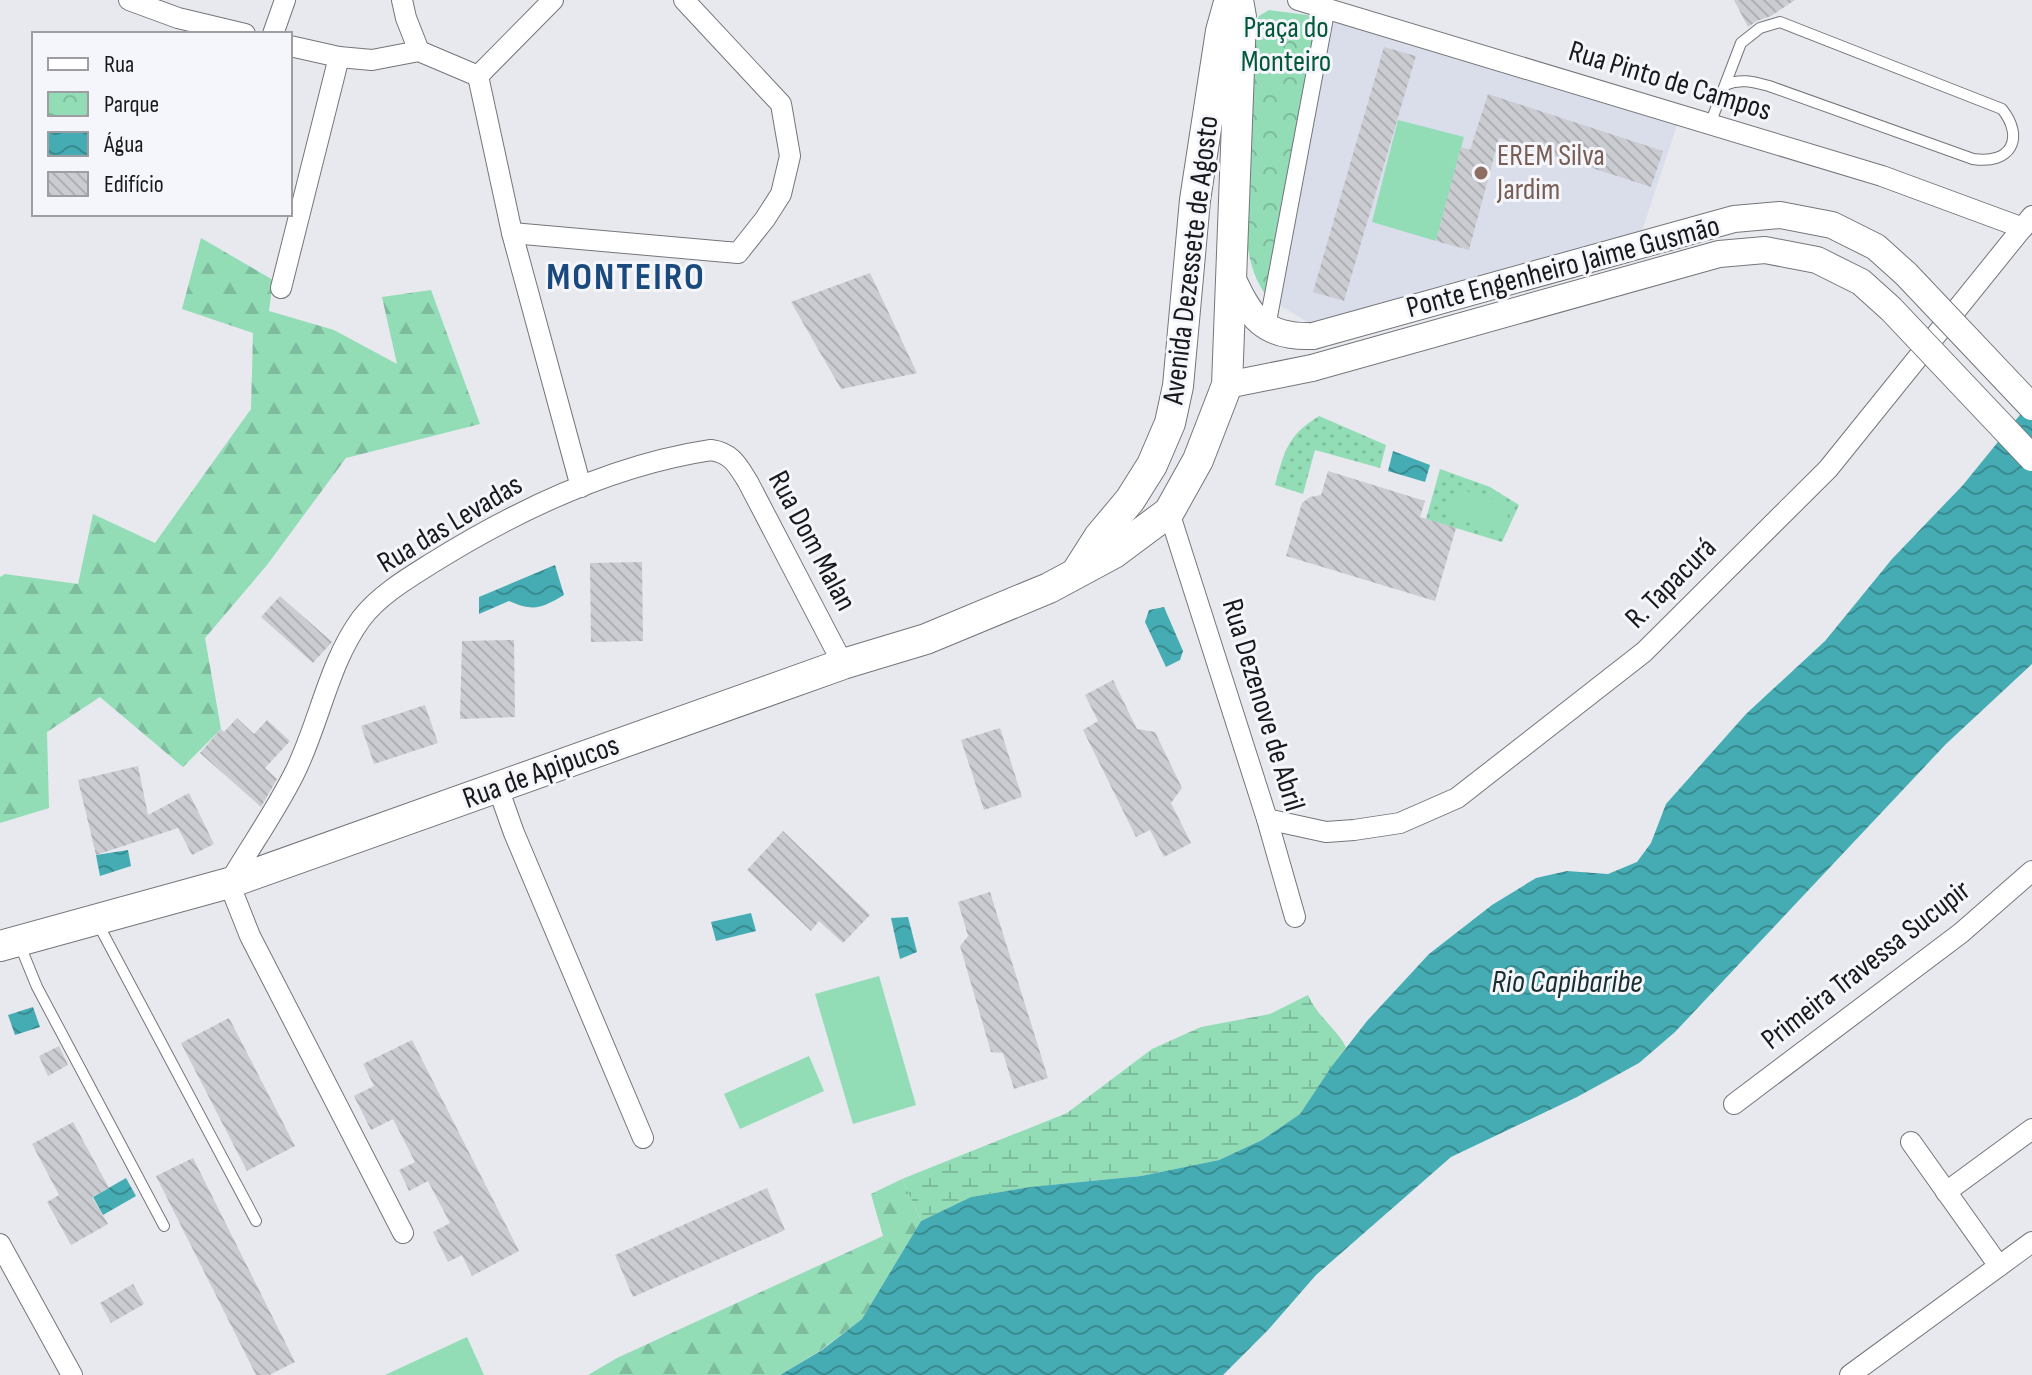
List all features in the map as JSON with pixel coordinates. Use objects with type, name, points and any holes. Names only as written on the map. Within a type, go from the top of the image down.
[{"type":"main road","name":"Avenida Dezessete de Agosto","points":[[1075,575],[1152,465],[1170,423],[1178,386],[1195,200],[1221,31],[1230,0]]},
{"type":"main road","name":"Avenida Dezessete de Agosto","points":[[1075,575],[1114,553],[1169,512],[1198,460],[1227,385],[1241,17],[1238,0]]},
{"type":"main road","points":[[1195,200],[1204,220],[1206,273],[1217,356],[1227,385]]},
{"type":"main road","name":"Rua de Apipucos","points":[[9,944],[229,883],[843,664],[926,639],[1075,575]]},
{"type":"street","points":[[129,0],[178,18],[237,32]]},
{"type":"street","points":[[274,32],[285,0]]},
{"type":"street","points":[[402,0],[419,51]]},
{"type":"street","points":[[478,76],[553,0]]},
{"type":"street","points":[[512,233],[738,253],[781,194],[790,156],[781,104],[684,0]]},
{"type":"street","name":"Rua Pinto de Campos","points":[[1298,0],[1328,4],[2027,222]]},
{"type":"street","points":[[1230,274],[1245,305],[1258,322],[1267,327],[1328,4]]},
{"type":"street","points":[[292,46],[339,57],[372,60],[419,51],[478,76]]},
{"type":"street","points":[[281,288],[339,57]]},
{"type":"street","points":[[478,76],[512,233],[581,487]]},
{"type":"street","name":"Ponte Engenheiro Jaime Gusmão","points":[[1267,327],[1288,335],[1313,336],[1734,219],[1780,215],[1832,225],[1876,247],[1906,274],[2032,407]]},
{"type":"street","name":"R. Tapacurá","points":[[1267,819],[1326,832],[1400,823],[1421,815],[1457,798],[1644,652],[1828,469],[2027,222]]},
{"type":"street","name":"Ponte Engenheiro Jaime Gusmão","points":[[1227,385],[1312,368],[1719,254],[1765,250],[1817,260],[1861,282],[1891,309],[2032,458]]},
{"type":"street","name":"Rua das Levadas","points":[[229,883],[295,773],[340,658],[362,618],[381,599],[468,540],[518,513],[638,465],[696,452],[722,452]]},
{"type":"street","name":"Rua Dom Malan","points":[[722,452],[733,458],[748,482],[843,664]]},
{"type":"street","name":"Rua Dezenove de Abril","points":[[1169,512],[1295,917]]},
{"type":"street","points":[[498,788],[514,833],[643,1138]]},
{"type":"street","name":"Primeira Travessa Sucupir","points":[[1734,1104],[1961,933],[2032,871]]},
{"type":"street","points":[[229,883],[250,936],[403,1233]]},
{"type":"street","points":[[1946,1192],[2032,1129]]},
{"type":"street","points":[[1911,1142],[1999,1266]]},
{"type":"street","points":[[1850,1375],[2032,1242]]},
{"type":"street","points":[[1,1247],[72,1375]]},
{"type":"lane","points":[[1710,124],[1741,43],[1760,28],[1780,22],[2002,109],[2012,121],[2012,145],[2001,157],[1988,161],[1973,159],[1769,86],[1751,81],[1735,81],[1725,85]]},
{"type":"lane","points":[[96,918],[256,1221]]},
{"type":"lane","points":[[9,944],[37,987],[164,1226]]},
{"type":"shaded area","name":"EREM Silva Jardim","points":[[1332,16],[1680,116],[1642,231],[1313,325],[1277,304]]},
{"type":"green space","name":"Praça do Monteiro","points":[[1269,10],[1315,16],[1323,31],[1272,303],[1253,271],[1246,234],[1251,27],[1259,16]]},
{"type":"green space","points":[[1398,120],[1464,137],[1436,241],[1372,222]]},
{"type":"green space","points":[[201,238],[273,280],[269,311],[334,330],[397,364],[382,297],[431,290],[480,424],[346,458],[267,565],[205,638],[221,729],[183,767],[100,697],[47,732],[49,808],[0,823],[0,577],[5,574],[78,584],[93,514],[155,543],[251,409],[253,333],[182,309]]},
{"type":"green space","points":[[1319,416],[1386,445],[1380,468],[1315,450],[1303,494],[1275,485],[1294,437]]},
{"type":"green space","points":[[1440,469],[1490,487],[1519,505],[1502,542],[1426,519]]},
{"type":"green space","points":[[1456,488],[1511,504],[1503,533],[1447,516]]},
{"type":"green space","points":[[879,976],[916,1105],[853,1124],[815,994]]},
{"type":"green space","points":[[1308,995],[1346,1047],[1300,1114],[1262,1140],[1219,1160],[1141,1176],[1030,1187],[971,1197],[921,1221],[902,1179],[1067,1113],[1152,1049],[1201,1027],[1270,1014]]},
{"type":"green space","points":[[809,1056],[824,1091],[740,1129],[724,1094]]},
{"type":"green space","points":[[902,1179],[921,1221],[862,1319],[821,1350],[780,1375],[588,1375],[617,1358],[883,1236],[871,1194]]},
{"type":"green space","points":[[467,1337],[484,1375],[385,1375]]},
{"type":"water","name":"Rio Capibaribe","points":[[2032,400],[2032,664],[1946,744],[1675,1032],[1639,1063],[1577,1097],[1451,1157],[1316,1275],[1223,1375],[780,1375],[822,1350],[862,1319],[921,1221],[971,1197],[1030,1187],[1141,1176],[1219,1160],[1262,1140],[1300,1114],[1367,1021],[1429,954],[1492,905],[1536,878],[1567,871],[1608,874],[1637,862],[1651,843],[1666,804],[1746,714],[1825,641],[1892,559],[1963,485]]},
{"type":"water","points":[[1393,451],[1430,465],[1425,482],[1388,471]]},
{"type":"water","points":[[555,565],[564,595],[538,607],[525,607],[509,601],[479,614],[479,597]]},
{"type":"water","points":[[1164,607],[1183,651],[1180,660],[1166,667],[1145,622],[1149,610]]},
{"type":"water","points":[[128,850],[131,866],[100,876],[96,855]]},
{"type":"water","points":[[751,913],[756,931],[716,941],[711,922]]},
{"type":"water","points":[[908,917],[917,952],[900,959],[891,918]]},
{"type":"water","points":[[33,1007],[40,1027],[15,1035],[8,1015]]},
{"type":"water","points":[[126,1178],[136,1196],[103,1215],[93,1197]]},
{"type":"building","points":[[1734,0],[1795,0],[1748,27]]},
{"type":"building","points":[[1384,47],[1416,56],[1344,301],[1313,292]]},
{"type":"building","points":[[1488,94],[1663,151],[1651,187],[1499,138],[1469,250],[1436,241],[1461,147],[1470,150]]},
{"type":"building","points":[[870,273],[917,373],[841,389],[791,302]]},
{"type":"building","points":[[1328,471],[1425,501],[1420,517],[1456,528],[1435,601],[1286,556],[1302,503],[1310,497],[1321,495]]},
{"type":"building","points":[[642,562],[643,641],[591,642],[590,563]]},
{"type":"building","points":[[280,596],[332,642],[313,663],[261,617]]},
{"type":"building","points":[[514,640],[515,717],[460,719],[462,641]]},
{"type":"building","points":[[1113,680],[1137,729],[1155,732],[1182,788],[1171,803],[1191,843],[1164,857],[1150,830],[1136,837],[1083,730],[1098,721],[1085,695]]},
{"type":"building","points":[[425,705],[438,743],[374,764],[361,726]]},
{"type":"building","points":[[237,718],[254,734],[267,720],[290,741],[265,768],[277,779],[261,807],[200,753],[221,729],[224,732]]},
{"type":"building","points":[[1000,728],[1022,797],[984,810],[961,740]]},
{"type":"building","points":[[138,766],[148,815],[189,793],[214,844],[192,855],[178,828],[96,855],[78,780]]},
{"type":"building","points":[[783,831],[870,915],[843,943],[819,921],[811,931],[747,870]]},
{"type":"building","points":[[990,892],[1048,1078],[1014,1089],[1003,1053],[991,1052],[960,946],[968,936],[958,902]]},
{"type":"building","points":[[229,1018],[295,1146],[247,1171],[181,1043]]},
{"type":"building","points":[[412,1040],[519,1251],[472,1276],[462,1255],[448,1262],[433,1232],[450,1223],[428,1181],[409,1191],[399,1170],[415,1162],[393,1119],[371,1130],[354,1096],[374,1086],[363,1064]]},
{"type":"building","points":[[59,1046],[68,1065],[48,1076],[39,1056]]},
{"type":"building","points":[[73,1122],[109,1188],[92,1197],[108,1224],[71,1245],[47,1202],[59,1195],[32,1144]]},
{"type":"building","points":[[193,1158],[295,1362],[269,1375],[256,1375],[156,1176]]},
{"type":"building","points":[[767,1188],[785,1230],[633,1297],[615,1255]]},
{"type":"building","points":[[133,1284],[144,1304],[111,1323],[100,1303]]},
{"type":"place","name":"EREM Silva Jardim","points":[[1481,173]]},
{"type":"district","name":"MONTEIRO","points":[[626,277]]}]
